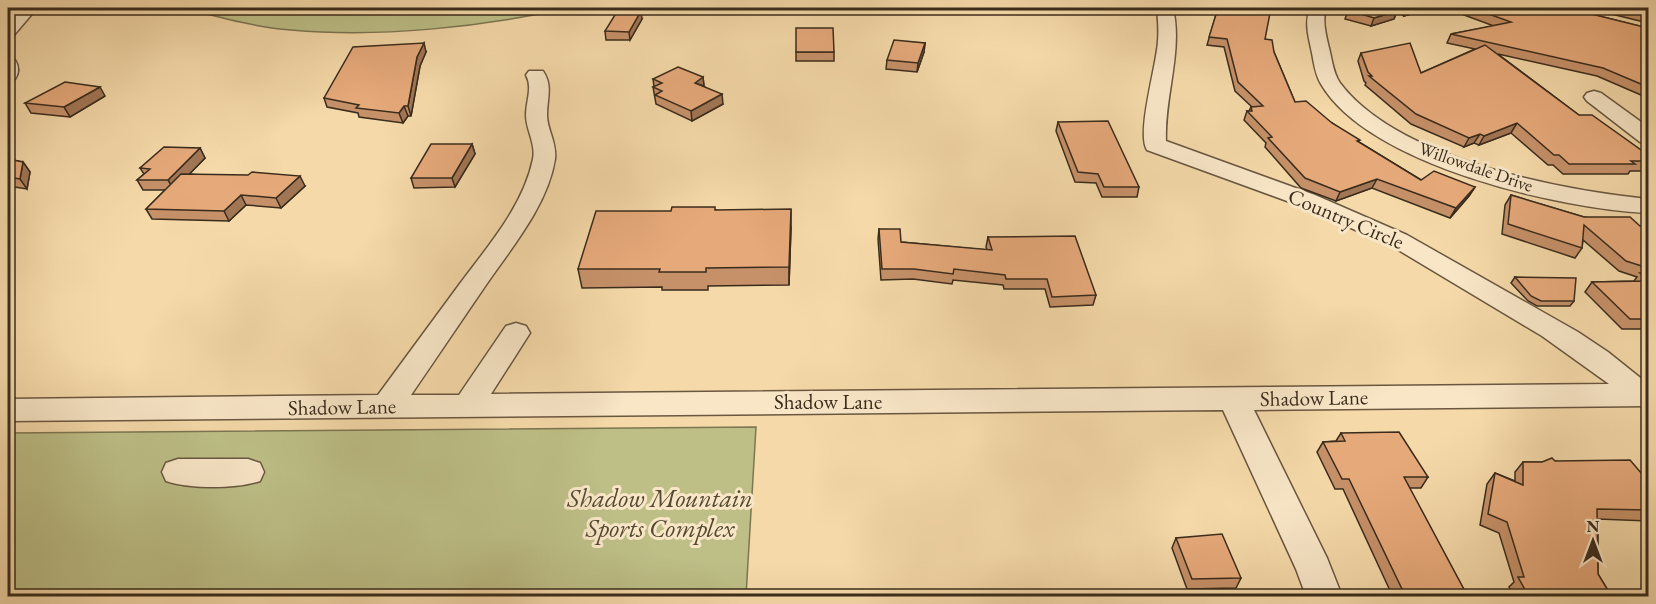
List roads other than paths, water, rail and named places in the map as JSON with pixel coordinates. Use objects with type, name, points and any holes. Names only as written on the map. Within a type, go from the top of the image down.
[{"type":"street","points":[[8,31],[29,8]]},
{"type":"street","name":"Country Circle","points":[[1165,8],[1167,35],[1153,126],[1155,145],[1305,200],[1405,244],[1596,356],[1644,395]]},
{"type":"street","name":"Willowdale Drive","points":[[1318,8],[1315,22],[1325,73],[1332,87],[1362,116],[1388,132],[1453,164],[1526,187],[1607,202],[1648,206]]},
{"type":"street","points":[[8,64],[8,75]]},
{"type":"street","points":[[386,407],[497,251],[525,208],[537,183],[544,158],[544,140],[536,117],[540,83],[536,75]]},
{"type":"street","points":[[1594,97],[1648,137]]},
{"type":"street","points":[[467,406],[516,333]]},
{"type":"street","name":"Shadow Lane","points":[[8,410],[1644,395]]},
{"type":"street","points":[[1233,399],[1314,570],[1324,597]]},
{"type":"street","points":[[178,472],[248,472]]},
{"type":"park label","name":"Shadow Mountain Sports Complex","points":[[660,513]]}]
